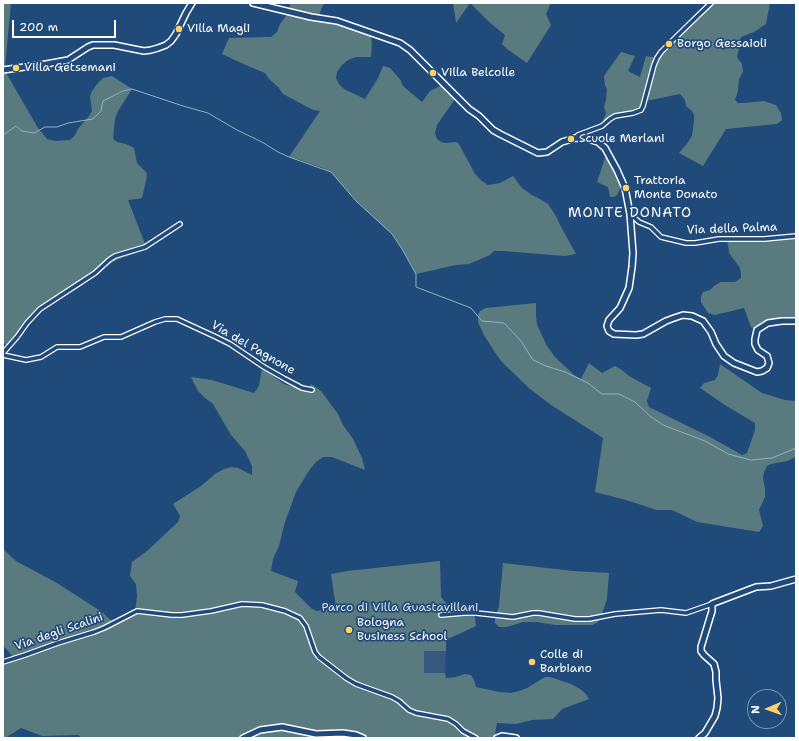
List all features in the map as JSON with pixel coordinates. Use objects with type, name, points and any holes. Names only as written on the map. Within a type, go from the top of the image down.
[{"type":"street","points":[[3,70],[68,60],[93,45],[114,45],[144,51],[158,48],[171,41],[192,3]]},
{"type":"street","points":[[253,3],[338,22],[360,28],[400,43],[410,50],[469,109],[479,116],[493,130],[538,153],[547,152],[562,142],[602,126],[615,116],[638,112],[641,110],[657,58],[661,52],[711,3]]},
{"type":"street","points":[[575,138],[588,139],[598,142],[605,148],[625,188],[628,202],[633,253],[629,288],[620,308],[609,320],[607,326],[609,332],[614,334],[636,336],[682,315],[692,316],[702,321],[711,332],[716,344],[724,356],[734,363],[757,372],[767,368],[769,363],[766,356],[758,350],[755,344],[757,330],[768,323],[796,321]]},
{"type":"street","name":"Via della Palma","points":[[630,214],[639,222],[651,227],[661,237],[686,243],[719,240],[764,240],[796,236]]},
{"type":"street","points":[[3,354],[40,309],[96,273],[115,256],[145,247],[180,224]]},
{"type":"street","name":"Via del Pagnone","points":[[3,354],[26,360],[41,356],[57,347],[80,347],[104,337],[121,337],[165,319],[177,319],[230,344],[264,367],[302,388],[312,390]]},
{"type":"street","points":[[441,615],[464,613],[513,617],[539,613],[575,619],[589,619],[615,614],[661,610],[686,613],[756,588],[771,586],[796,578]]},
{"type":"street","name":"Via degli Scalini","points":[[3,662],[94,632],[137,611],[187,615],[242,604],[262,605],[285,611],[300,618],[306,626],[318,657],[350,681],[392,697],[409,710],[416,713],[448,719],[467,734],[476,738]]},
{"type":"street","points":[[699,738],[705,733],[715,716],[718,698],[714,664],[701,651],[712,611],[712,604]]},
{"type":"street","points":[[243,738],[260,730],[282,727],[316,734],[343,733],[356,735],[363,738]]},
{"type":"street","points":[[497,738],[502,736],[516,738]]},
{"type":"shaded area","points":[[424,650],[446,651],[445,673],[424,673]]},
{"type":"green space","points":[[3,3],[11,3],[5,67],[3,67]]},
{"type":"green space","points":[[291,3],[324,3],[318,17],[370,33],[372,42],[371,57],[356,57],[348,60],[337,72],[336,78],[344,89],[365,99],[378,78],[383,66],[390,68],[400,79],[403,86],[422,102],[430,91],[442,85],[455,99],[437,125],[435,133],[437,139],[445,143],[456,142],[459,144],[475,174],[488,185],[500,183],[513,176],[522,188],[548,204],[576,254],[565,256],[494,251],[490,255],[469,264],[456,265],[416,274],[392,234],[356,201],[331,172],[289,157],[320,111],[313,110],[283,94],[265,73],[222,54],[229,38],[271,37],[277,32]]},
{"type":"green space","points":[[453,3],[470,3],[456,23],[454,9]]},
{"type":"green space","points":[[474,3],[551,3],[546,14],[551,25],[527,63],[502,44],[505,35],[472,5]]},
{"type":"green space","points":[[709,3],[770,3],[766,24],[754,32],[741,37],[737,57],[742,64],[743,72],[739,79],[738,91],[735,100],[738,103],[764,101],[776,105],[781,113],[782,120],[777,124],[726,129],[703,166],[679,153],[692,136],[694,121],[692,111],[686,106],[685,100],[680,94],[646,101],[657,61],[666,47]]},
{"type":"green space","points":[[621,52],[635,56],[628,71],[640,77],[646,56],[657,58],[641,110],[621,115],[601,125],[606,113],[604,107],[607,90],[604,76]]},
{"type":"green space","points":[[3,71],[5,71],[38,128],[47,139],[56,141],[70,140],[75,135],[92,111],[90,96],[92,91],[103,78],[112,76],[132,89],[118,111],[115,119],[113,139],[134,148],[137,163],[147,173],[142,198],[128,200],[147,249],[114,261],[81,286],[60,299],[39,309],[9,348],[3,342]]},
{"type":"green space","points":[[606,155],[617,175],[621,187],[617,195],[614,197],[610,197],[608,187],[597,182]]},
{"type":"green space","points":[[796,236],[796,321],[779,321],[755,330],[751,327],[744,308],[715,315],[708,313],[701,302],[703,292],[710,290],[721,282],[735,282],[741,278],[740,268],[729,253],[728,244],[725,240]]},
{"type":"green space","points":[[536,303],[537,325],[547,346],[555,357],[574,375],[581,379],[589,363],[602,373],[615,366],[629,376],[651,388],[647,401],[649,407],[710,437],[742,455],[747,453],[755,430],[755,423],[700,388],[704,383],[715,380],[718,375],[720,364],[762,393],[785,400],[796,401],[796,457],[787,461],[771,464],[767,466],[764,472],[763,478],[765,497],[759,510],[763,526],[759,532],[697,522],[672,510],[657,510],[595,492],[603,438],[551,405],[530,389],[502,362],[484,335],[478,322],[478,315],[480,311],[486,308]]},
{"type":"green space","name":"Parco di Villa Guastavillani","points":[[262,368],[284,384],[303,390],[309,389],[311,384],[321,391],[338,414],[343,425],[353,439],[362,458],[365,470],[332,457],[323,457],[316,462],[296,492],[285,522],[279,546],[273,559],[271,571],[298,581],[295,592],[312,609],[317,611],[336,608],[331,574],[440,561],[441,597],[447,604],[474,608],[476,626],[446,640],[446,651],[424,651],[424,673],[445,673],[446,678],[465,674],[471,675],[476,687],[511,693],[527,688],[545,677],[550,677],[571,684],[580,689],[589,699],[562,709],[553,719],[532,720],[516,724],[497,723],[495,734],[497,738],[80,738],[79,735],[42,736],[21,728],[3,738],[3,662],[14,658],[3,645],[3,549],[16,561],[57,583],[102,612],[114,623],[135,612],[137,596],[136,584],[130,576],[132,562],[147,551],[178,522],[180,516],[173,504],[224,469],[232,467],[238,468],[252,475],[252,466],[245,451],[231,435],[213,404],[198,391],[191,377],[212,380],[254,393],[259,386]]},
{"type":"green space","points":[[503,563],[573,571],[609,573],[607,599],[601,617],[598,622],[592,625],[555,625],[537,622],[523,622],[507,627],[499,627],[495,623],[495,619],[499,606]]},
{"type":"waterway","points":[[3,135],[16,126],[22,131],[34,133],[45,127],[57,127],[68,123],[93,119],[101,111],[103,101],[123,91],[132,89],[208,113],[278,152],[331,172],[356,201],[392,234],[416,274],[416,287],[471,308],[482,321],[504,323],[521,341],[533,360],[565,372],[588,383],[602,394],[619,394],[635,402],[650,416],[663,425],[705,441],[728,454],[751,460],[772,458],[796,448]]},
{"type":"place","name":"Villa Magli","points":[[179,29]]},
{"type":"place","name":"Borgo Gessaioli","points":[[669,44]]},
{"type":"place","name":"Villa Getsemani","points":[[16,68]]},
{"type":"place","name":"Villa Belcolle","points":[[433,73]]},
{"type":"place","name":"Scuole Merlani","points":[[571,139]]},
{"type":"place","name":"Trattoria Monte Donato","points":[[626,188]]},
{"type":"place","name":"Bologna Business School","points":[[349,630]]},
{"type":"place","name":"Colle di Barbiano","points":[[532,662]]},
{"type":"district","name":"MONTE DONATO","points":[[630,213]]}]
